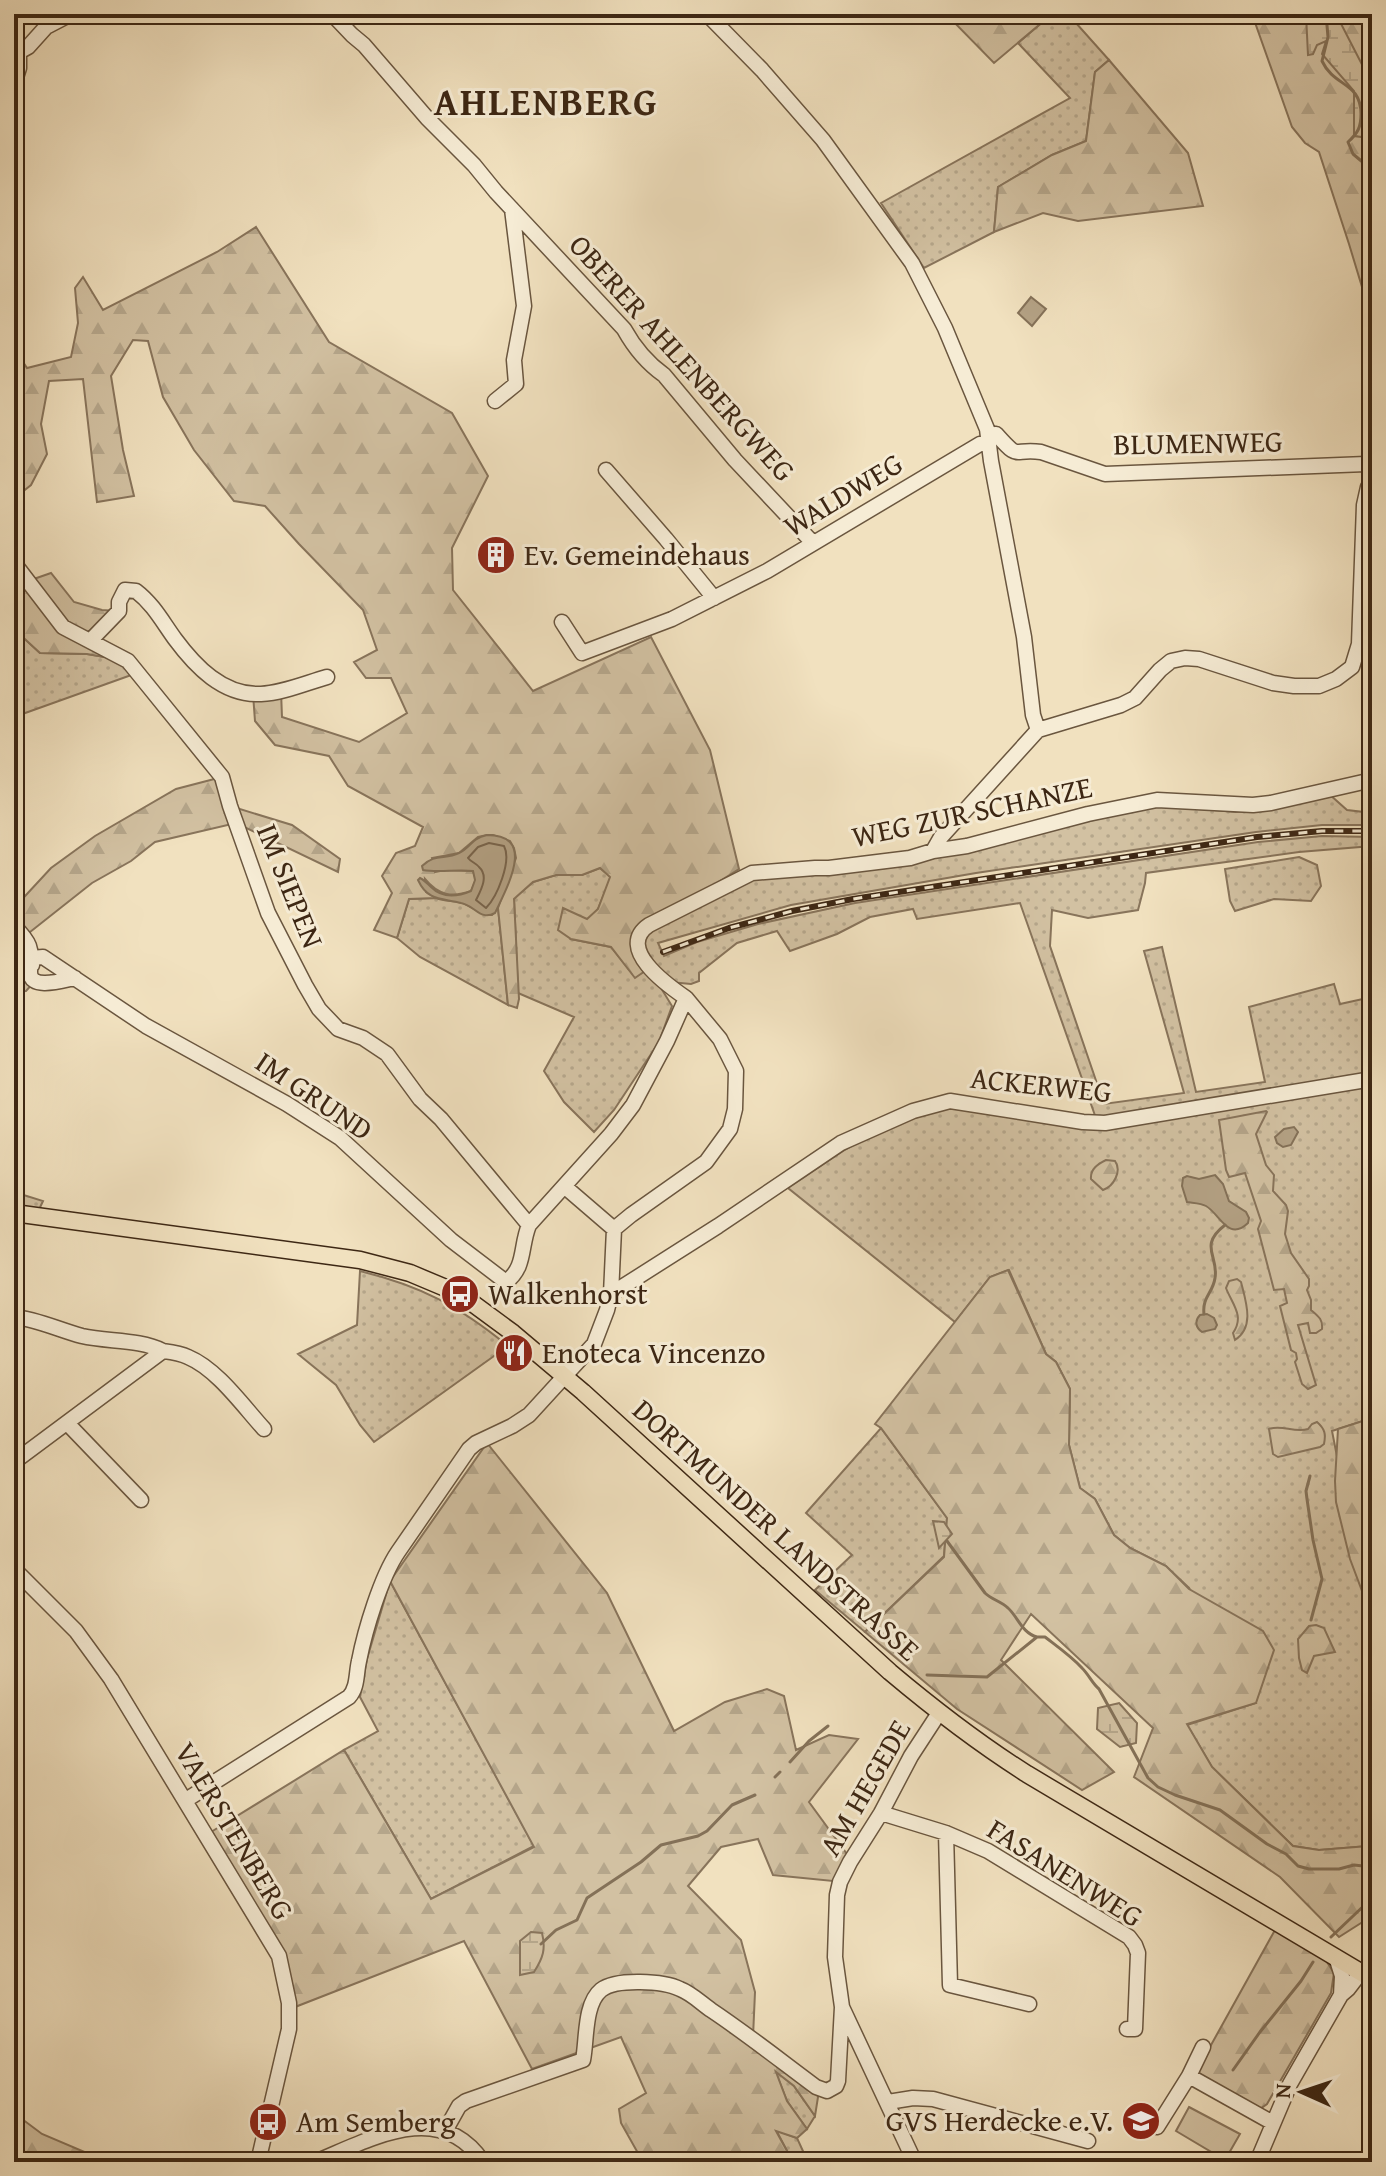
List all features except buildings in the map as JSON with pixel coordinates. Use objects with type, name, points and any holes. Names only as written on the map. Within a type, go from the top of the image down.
[{"type":"main road","name":"DORTMUNDER LANDSTRASSE","points":[[14,1213],[360,1260],[410,1273],[460,1294],[513,1333],[563,1376],[939,1713],[1027,1774],[1368,1979]]},
{"type":"street","points":[[14,84],[19,68],[17,49],[28,47],[46,27],[71,14]]},
{"type":"street","name":"OBERER AHLENBERGWEG","points":[[332,14],[624,329],[652,367],[664,375],[735,460],[813,543]]},
{"type":"street","points":[[707,14],[813,128],[907,254],[945,328],[984,420],[1038,730]]},
{"type":"street","name":"OBERER AHLENBERGWEG","points":[[495,401],[516,384],[514,360],[524,306],[512,209]]},
{"type":"street","name":"BLUMENWEG","points":[[988,439],[996,434],[1016,453],[1035,450],[1105,474],[1356,464],[1372,467]]},
{"type":"street","name":"WALDWEG","points":[[562,622],[582,653],[672,619],[767,571],[988,439]]},
{"type":"street","points":[[606,470],[714,598]]},
{"type":"street","points":[[933,851],[941,837],[1038,730],[1135,698],[1171,661],[1199,659],[1273,683],[1294,686],[1319,686],[1336,679],[1352,667],[1359,644],[1364,505],[1372,482]]},
{"type":"street","name":"IM SIEPEN","points":[[14,563],[63,627],[128,661],[222,777],[268,913],[319,1009],[338,1029],[363,1038],[387,1054],[420,1099],[441,1119],[529,1225]]},
{"type":"street","points":[[90,641],[119,611],[119,602],[125,590],[136,591],[155,608],[189,658],[227,687],[263,694],[327,677]]},
{"type":"street","name":"WEG ZUR SCHANZE","points":[[686,998],[656,977],[642,957],[639,947],[641,932],[649,925],[752,873],[910,858],[1157,800],[1253,805],[1372,780]]},
{"type":"street","points":[[14,926],[25,936],[32,961],[32,978],[38,983],[75,978]]},
{"type":"street","name":"IM GRUND","points":[[32,961],[43,957],[146,1026],[287,1104],[340,1138],[451,1240],[506,1282],[516,1275],[521,1263],[529,1225]]},
{"type":"street","points":[[14,970],[32,961]]},
{"type":"street","points":[[186,1800],[354,1692],[359,1659],[390,1565],[469,1449],[529,1415],[594,1344],[611,1294],[614,1229],[706,1162],[730,1129],[735,1109],[736,1071],[720,1039],[686,998],[633,1105],[529,1225]]},
{"type":"street","name":"ACKERWEG","points":[[611,1294],[841,1143],[913,1111],[950,1101],[1105,1123],[1372,1079]]},
{"type":"street","points":[[564,1186],[614,1229]]},
{"type":"street","points":[[14,1317],[84,1336],[121,1343],[150,1344],[163,1351],[191,1358],[227,1388],[264,1429]]},
{"type":"street","points":[[14,1462],[163,1351]]},
{"type":"street","points":[[67,1423],[141,1500]]},
{"type":"street","name":"VAERSTENBERG","points":[[14,1569],[76,1631],[117,1688],[279,1956],[290,2010],[289,2029],[258,2162]]},
{"type":"street","name":"AM HEGEDE","points":[[913,2162],[842,2007],[835,1957],[837,1895],[850,1862],[939,1713]]},
{"type":"street","name":"FASANENWEG","points":[[881,1813],[946,1833],[988,1851],[1129,1937],[1138,1953],[1135,2029],[1127,2029]]},
{"type":"street","points":[[946,1833],[950,1985],[1029,2004]]},
{"type":"street","points":[[1336,1957],[1344,1992]]},
{"type":"street","points":[[1257,2162],[1290,2084],[1344,1992],[1368,1979]]},
{"type":"street","points":[[445,2131],[459,2106],[466,2101],[583,2060],[593,2000],[602,1989],[618,1983],[658,1983],[680,1988],[816,2087],[827,2091],[838,2081],[842,2007]]},
{"type":"street","points":[[1157,2127],[1203,2047]]},
{"type":"street","points":[[1189,2076],[1273,2123]]},
{"type":"street","points":[[888,2102],[933,2099],[1088,2141]]},
{"type":"street","points":[[315,2162],[387,2133],[420,2127],[445,2131],[459,2138],[471,2146],[483,2162]]},
{"type":"green space","points":[[946,14],[1052,14],[994,63]]},
{"type":"green space","points":[[1052,14],[1068,14],[1109,60],[1095,72],[1086,141],[1052,155],[998,187],[994,232],[924,268],[881,203],[1070,98],[1018,43]]},
{"type":"green space","points":[[1252,14],[1372,14],[1372,320],[1319,152],[1305,143],[1292,127]]},
{"type":"green space","points":[[1306,14],[1336,14],[1371,82],[1370,138],[1354,136],[1354,91],[1322,54],[1326,41],[1308,55]]},
{"type":"green space","points":[[1109,60],[1188,153],[1203,206],[1078,221],[1043,213],[994,232],[998,187],[1052,155],[1086,141],[1095,72]]},
{"type":"green space","points":[[256,227],[329,342],[452,413],[488,476],[452,548],[453,590],[533,691],[651,637],[710,750],[739,869],[701,893],[644,921],[645,971],[635,978],[611,947],[571,939],[558,930],[563,908],[587,919],[598,909],[610,877],[600,868],[582,875],[556,875],[533,882],[514,899],[519,999],[517,1008],[508,1005],[498,908],[516,858],[510,841],[493,835],[478,837],[459,853],[432,858],[435,872],[473,871],[476,880],[471,891],[446,894],[425,879],[426,892],[436,898],[409,899],[397,938],[374,930],[392,893],[382,876],[396,853],[415,846],[423,827],[348,786],[329,756],[275,745],[255,721],[253,694],[281,691],[282,717],[359,742],[407,713],[391,678],[366,678],[354,662],[377,650],[363,610],[265,506],[234,501],[194,450],[163,397],[148,341],[133,340],[111,376],[134,496],[97,502],[83,379],[49,381],[41,424],[47,454],[31,485],[21,493],[14,492],[14,348],[27,368],[71,357],[78,323],[75,288],[83,277],[103,310],[217,252]]},
{"type":"green space","points":[[14,563],[28,581],[51,573],[74,602],[119,611],[90,641],[128,661],[87,654],[40,653],[14,629]]},
{"type":"green space","points":[[14,629],[40,653],[87,654],[128,661],[137,673],[14,717]]},
{"type":"green space","points":[[222,777],[230,806],[292,825],[340,859],[338,872],[236,823],[155,842],[131,861],[92,883],[25,936],[14,926],[14,908],[51,868],[95,836],[176,789]]},
{"type":"green space","points":[[1329,794],[1347,810],[1372,813],[1372,825],[1322,825],[1256,832],[976,873],[791,905],[658,943],[664,956],[697,942],[758,924],[855,903],[1258,842],[1322,836],[1372,837],[1372,846],[1299,852],[1146,873],[1138,910],[1088,918],[1052,910],[1050,946],[1104,1104],[1184,1093],[1144,951],[1162,947],[1196,1092],[1265,1082],[1249,1007],[1334,984],[1340,1004],[1372,997],[1372,1418],[1332,1431],[1340,1472],[1372,1573],[1372,1842],[1369,1846],[1319,1850],[1293,1846],[1212,1767],[1187,1725],[1256,1703],[1189,1588],[1166,1566],[1130,1548],[1114,1535],[1095,1499],[1080,1488],[1069,1445],[1070,1389],[1056,1362],[1046,1354],[1009,1270],[990,1277],[955,1322],[788,1188],[885,1127],[944,1107],[1098,1124],[1020,903],[917,919],[913,909],[870,917],[837,934],[790,951],[777,931],[737,943],[699,973],[699,981],[691,984],[670,982],[649,959],[643,938],[646,931],[756,878],[926,858],[1137,809],[1168,806],[1236,812],[1278,807]]},
{"type":"green space","points":[[1299,857],[1317,865],[1321,886],[1311,901],[1274,899],[1235,911],[1230,901],[1225,869]]},
{"type":"green space","points":[[600,868],[611,877],[598,909],[571,939],[611,947],[635,977],[645,971],[672,1006],[659,1042],[614,1110],[594,1132],[564,1102],[544,1071],[574,1017],[518,993],[514,898],[533,882],[556,875],[582,875]]},
{"type":"green space","points":[[436,898],[462,903],[488,915],[498,908],[508,1005],[420,957],[397,938],[409,899]]},
{"type":"green space","points":[[30,948],[35,981],[26,991],[14,992],[14,954]]},
{"type":"green space","points":[[1266,1111],[1256,1134],[1266,1165],[1274,1175],[1273,1191],[1288,1211],[1285,1234],[1291,1253],[1309,1279],[1307,1290],[1311,1310],[1322,1323],[1322,1329],[1316,1333],[1310,1333],[1308,1323],[1298,1325],[1316,1385],[1308,1389],[1302,1384],[1295,1362],[1296,1353],[1291,1350],[1280,1306],[1287,1303],[1284,1289],[1274,1290],[1258,1229],[1261,1221],[1245,1173],[1229,1177],[1226,1170],[1219,1120]]},
{"type":"green space","points":[[1106,1160],[1115,1161],[1118,1169],[1113,1182],[1103,1190],[1091,1179],[1091,1175],[1095,1167]]},
{"type":"green space","points":[[14,1192],[43,1201],[36,1216],[14,1213]]},
{"type":"green space","points":[[1008,1270],[1046,1354],[1056,1362],[1070,1389],[1069,1445],[1080,1488],[1095,1499],[1114,1535],[1130,1548],[1166,1566],[1189,1589],[1263,1631],[1274,1650],[1256,1703],[1187,1724],[1212,1767],[1293,1846],[1319,1850],[1368,1846],[1372,1842],[1372,1916],[1339,1937],[1280,1877],[1134,1777],[1153,1728],[1031,1614],[1001,1660],[1114,1772],[1082,1790],[957,1709],[865,1632],[944,1557],[947,1518],[875,1424],[990,1277]]},
{"type":"green space","points":[[360,1271],[402,1283],[438,1299],[508,1346],[374,1442],[336,1385],[298,1354],[357,1325]]},
{"type":"green space","points":[[1237,1279],[1241,1282],[1245,1298],[1247,1321],[1241,1335],[1235,1340],[1233,1333],[1238,1316],[1226,1288],[1229,1281]]},
{"type":"green space","points":[[1372,1418],[1372,1656],[1368,1607],[1350,1559],[1336,1502],[1335,1481],[1338,1429]]},
{"type":"green space","points":[[1317,1422],[1325,1434],[1324,1444],[1320,1447],[1278,1457],[1273,1454],[1269,1429],[1303,1430]]},
{"type":"green space","points":[[881,1428],[947,1518],[944,1556],[865,1632],[815,1590],[852,1555],[806,1513]]},
{"type":"green space","points":[[487,1443],[607,1593],[674,1731],[725,1702],[767,1689],[784,1696],[796,1750],[829,1735],[858,1739],[809,1802],[847,1854],[833,1881],[773,1875],[758,1839],[721,1847],[688,1886],[741,1940],[755,1992],[753,2037],[813,2084],[818,2097],[815,2116],[794,2086],[776,2072],[787,2101],[807,2129],[797,2138],[776,2131],[793,2162],[643,2162],[621,2123],[619,2109],[646,2093],[621,2037],[532,2069],[464,1941],[295,2007],[290,1977],[211,1832],[344,1750],[431,1899],[534,1847],[390,1581]]},
{"type":"green space","points":[[933,1521],[944,1522],[952,1534],[939,1548]]},
{"type":"green space","points":[[390,1581],[534,1846],[431,1899],[344,1750],[378,1731],[360,1697],[367,1659]]},
{"type":"green space","points":[[1309,1626],[1324,1628],[1335,1652],[1314,1656],[1307,1673],[1302,1670],[1298,1639]]},
{"type":"green space","points":[[1119,1703],[1137,1723],[1136,1743],[1120,1747],[1097,1729],[1098,1708]]},
{"type":"green space","points":[[1275,1930],[1325,1959],[1334,1973],[1331,1993],[1267,2104],[1260,2109],[1196,2072]]},
{"type":"green space","points":[[531,1932],[542,1933],[543,1953],[534,1972],[520,1975],[520,1941]]},
{"type":"green space","points":[[775,2070],[794,2086],[815,2116],[807,2129],[787,2101]]},
{"type":"green space","points":[[1189,2107],[1240,2134],[1225,2160],[1176,2131]]},
{"type":"green space","points":[[14,2113],[42,2134],[108,2162],[14,2162]]},
{"type":"green space","points":[[776,2130],[797,2138],[808,2162],[793,2162]]},
{"type":"water","points":[[1031,297],[1046,309],[1032,326],[1018,313]]},
{"type":"water","points":[[487,835],[502,837],[511,844],[515,853],[511,877],[495,913],[485,915],[466,905],[426,892],[418,880],[420,878],[445,895],[471,891],[475,880],[473,871],[429,871],[423,870],[422,866],[431,859],[459,853]]},
{"type":"water","points":[[1294,1127],[1298,1132],[1291,1145],[1283,1147],[1277,1143],[1275,1137],[1284,1129]]},
{"type":"water","points":[[1215,1175],[1223,1184],[1229,1201],[1246,1212],[1249,1218],[1241,1228],[1230,1228],[1206,1206],[1187,1202],[1183,1178],[1199,1179]]},
{"type":"water","points":[[1207,1314],[1214,1318],[1217,1325],[1215,1329],[1202,1332],[1197,1320],[1200,1315]]},
{"type":"waterway","points":[[1326,14],[1328,37],[1322,61],[1333,76],[1357,96],[1360,123],[1357,133],[1348,142],[1353,154],[1372,170]]},
{"type":"waterway","points":[[1204,1314],[1215,1278],[1211,1245],[1217,1232],[1225,1225]]},
{"type":"waterway","points":[[1310,1476],[1306,1491],[1322,1579],[1311,1620]]},
{"type":"waterway","points":[[947,1541],[985,1593],[1005,1606],[1024,1628],[1037,1637]]},
{"type":"waterway","points":[[927,1675],[987,1677],[1037,1637],[1045,1637],[1078,1664],[1099,1689],[1148,1778],[1158,1787],[1220,1810],[1286,1854],[1298,1866],[1309,1869],[1339,1869],[1354,1865],[1372,1867]]},
{"type":"waterway","points":[[790,1762],[828,1726]]},
{"type":"waterway","points":[[775,1777],[780,1772]]},
{"type":"waterway","points":[[541,1944],[556,1930],[577,1920],[587,1898],[661,1845],[698,1836],[732,1805],[755,1795]]},
{"type":"waterway","points":[[1331,1937],[1372,1898]]},
{"type":"waterway","points":[[1233,2070],[1313,1962]]},
{"type":"railway","points":[[663,952],[729,928],[853,899],[1257,837],[1322,831],[1372,831]]},
{"type":"place","name":"Ev. Gemeindehaus","points":[[496,555]]},
{"type":"place","name":"Walkenhorst","points":[[460,1294]]},
{"type":"place","name":"Enoteca Vincenzo","points":[[514,1353]]},
{"type":"place","name":"GVS Herdecke e.V.","points":[[1141,2121]]},
{"type":"place","name":"Am Semberg","points":[[268,2122]]},
{"type":"district","name":"AHLENBERG","points":[[546,102]]}]
